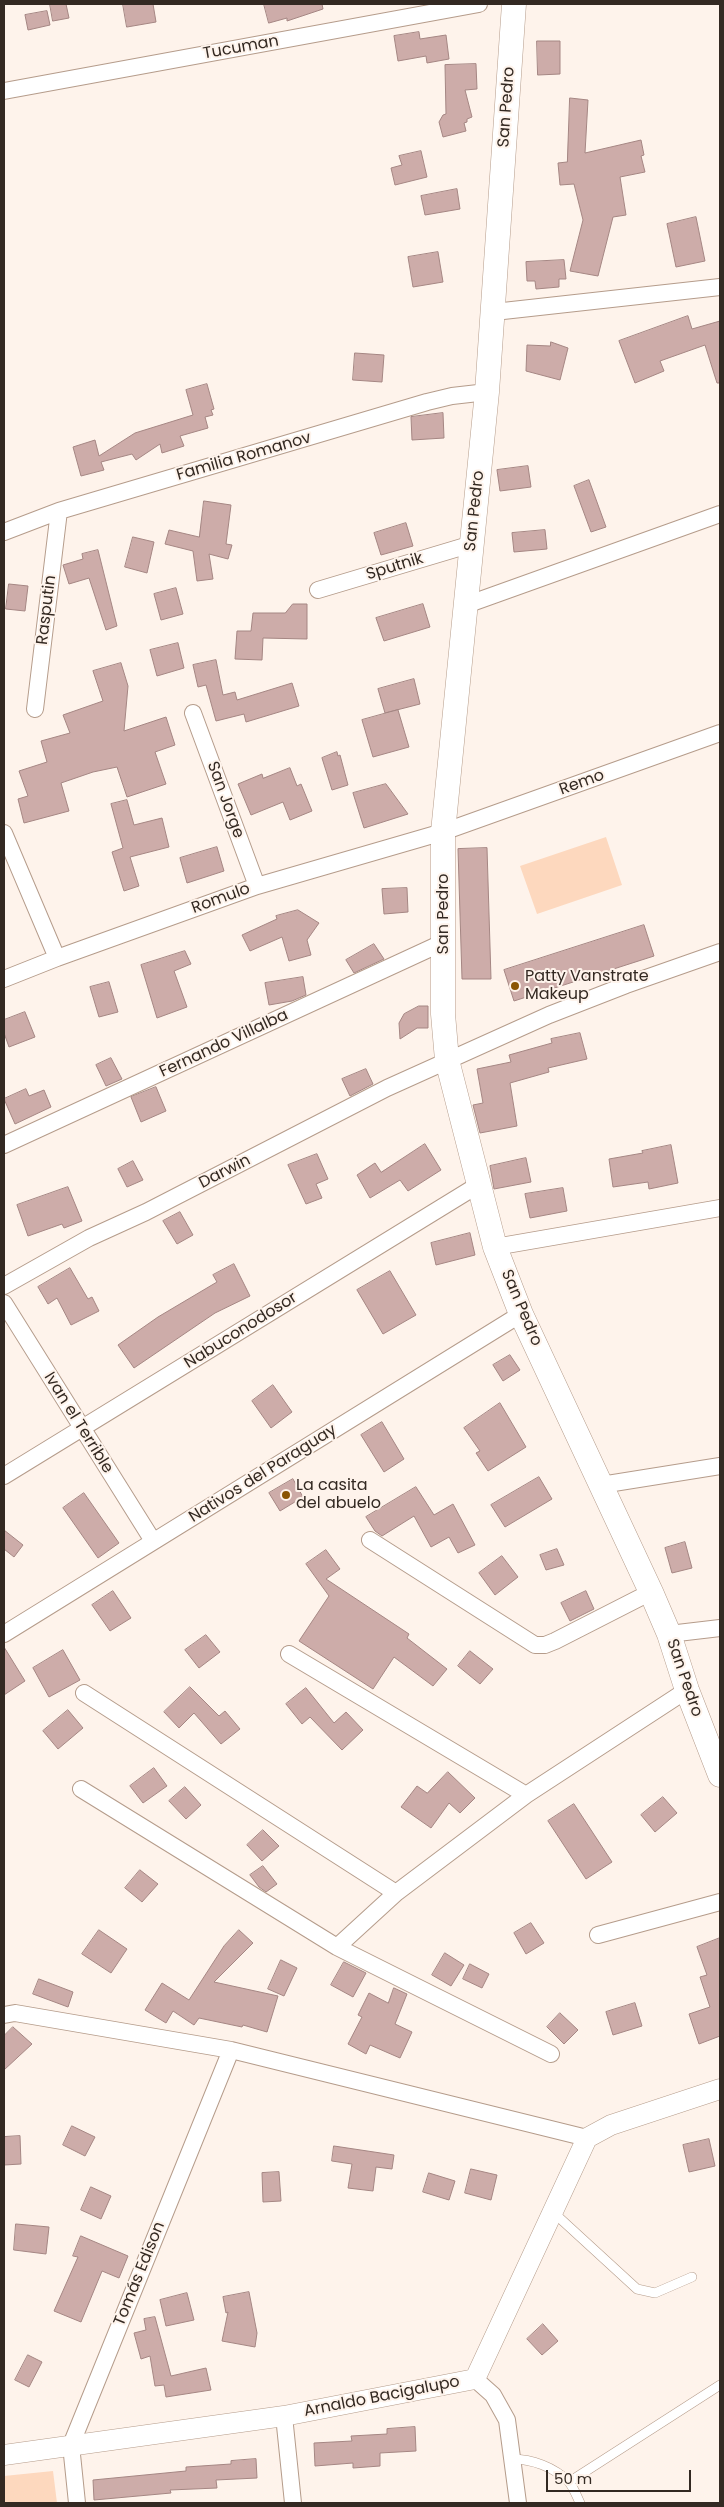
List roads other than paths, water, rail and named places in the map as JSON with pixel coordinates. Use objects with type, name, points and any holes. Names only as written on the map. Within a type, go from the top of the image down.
[{"type":"main road","name":"San Pedro","points":[[514,4],[494,312],[443,832],[444,1014],[447,1060],[495,1247],[522,1314],[670,1634],[686,1690],[720,1775]]},
{"type":"street","name":"Tucuman","points":[[4,92],[478,4]]},
{"type":"street","points":[[494,312],[720,287]]},
{"type":"street","name":"Familia Romanov","points":[[4,532],[59,511],[427,402],[452,396],[487,392]]},
{"type":"street","name":"Rasputin","points":[[35,709],[59,511]]},
{"type":"street","points":[[466,605],[720,514]]},
{"type":"street","name":"Sputnik","points":[[318,590],[472,544]]},
{"type":"street","name":"San Jorge","points":[[192,713],[257,886]]},
{"type":"street","name":"Remo","points":[[443,832],[720,733]]},
{"type":"street","name":"Romulo","points":[[4,979],[257,886],[443,832]]},
{"type":"street","points":[[4,833],[57,958]]},
{"type":"street","name":"Fernando Villalba","points":[[4,1145],[444,942]]},
{"type":"street","name":"Darwin","points":[[4,1286],[89,1238],[164,1203],[387,1088],[447,1060],[550,1015],[626,985],[720,952]]},
{"type":"street","name":"Nabuconodosor","points":[[4,1476],[478,1185]]},
{"type":"street","points":[[495,1247],[720,1208]]},
{"type":"street","name":"Ivan el Terrible","points":[[4,1303],[154,1541]]},
{"type":"street","name":"Nativos del Paraguay","points":[[4,1634],[522,1314]]},
{"type":"street","points":[[601,1485],[720,1466]]},
{"type":"street","points":[[370,1540],[535,1645],[545,1645],[555,1641],[651,1592]]},
{"type":"street","points":[[670,1634],[720,1628]]},
{"type":"street","points":[[289,1654],[526,1795]]},
{"type":"street","points":[[337,1947],[396,1893],[526,1795],[686,1690]]},
{"type":"street","points":[[84,1693],[396,1893]]},
{"type":"street","points":[[81,1789],[337,1947],[550,2054]]},
{"type":"street","points":[[598,1935],[720,1902]]},
{"type":"street","points":[[4,2014],[15,2013],[231,2050],[587,2138],[610,2125],[720,2089]]},
{"type":"street","name":"Tomás Edison","points":[[77,2503],[71,2444],[231,2050]]},
{"type":"street","name":"Arnaldo Bacigalupo","points":[[4,2455],[71,2444],[284,2416],[475,2379],[587,2138]]},
{"type":"street","points":[[475,2379],[493,2395],[507,2420],[518,2503]]},
{"type":"street","points":[[284,2416],[293,2503]]},
{"type":"lane","points":[[553,2212],[637,2289],[655,2292],[692,2276]]},
{"type":"lane","points":[[569,2482],[720,2385]]},
{"type":"lane","points":[[512,2459],[527,2459],[542,2464],[569,2482],[580,2503]]},
{"type":"place","name":"Patty Vanstrate Makeup","points":[[515,986]]},
{"type":"place","name":"La casita del abuelo","points":[[286,1495]]}]
